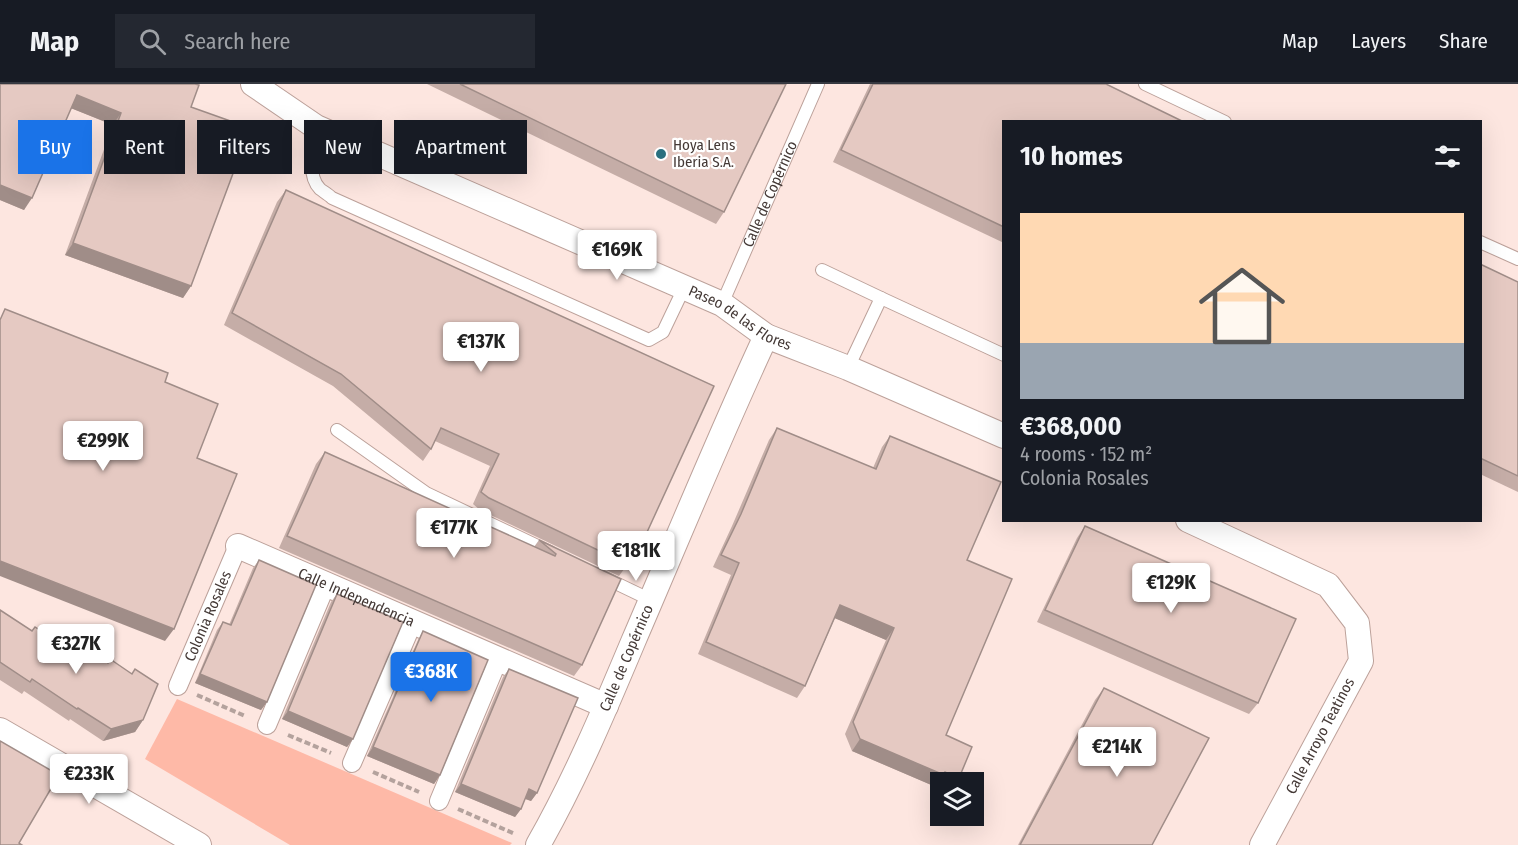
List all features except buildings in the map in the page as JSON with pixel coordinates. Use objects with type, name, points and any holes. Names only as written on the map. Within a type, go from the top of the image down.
[{"type":"street","name":"Paseo de las Flores","points":[[253,84],[306,120]]},
{"type":"street","name":"Paseo de las Flores","points":[[382,156],[722,304],[766,336],[848,368],[1002,435]]},
{"type":"street","name":"Calle de Copérnico","points":[[538,845],[560,807],[606,706],[738,395],[766,336]]},
{"type":"street","name":"Calle Arroyo Teatinos","points":[[1192,522],[1328,585],[1357,623],[1360,661],[1262,845]]},
{"type":"street","name":"Calle Independencia","points":[[238,546],[606,706]]},
{"type":"street","name":"Colonia Rosales","points":[[178,686],[238,546]]},
{"type":"street","points":[[267,725],[326,585]]},
{"type":"street","points":[[352,763],[413,622]]},
{"type":"street","points":[[439,801],[498,660]]},
{"type":"street","points":[[0,730],[199,845]]},
{"type":"lane","name":"Calle de Copérnico","points":[[722,304],[818,84]]},
{"type":"lane","points":[[1145,84],[1221,120]]},
{"type":"lane","points":[[313,174],[319,188],[332,198],[649,340],[663,332],[684,288]]},
{"type":"lane","points":[[1482,243],[1518,259]]},
{"type":"lane","points":[[822,270],[1002,354]]},
{"type":"lane","points":[[848,368],[880,298]]},
{"type":"lane","points":[[337,430],[426,493],[565,559]]},
{"type":"lane","points":[[586,570],[651,600]]},
{"type":"shaded area","points":[[177,699],[512,843],[510,845],[290,845],[145,759]]},
{"type":"place","name":"Hoya Lens Iberia S.A.","points":[[661,154]]}]
